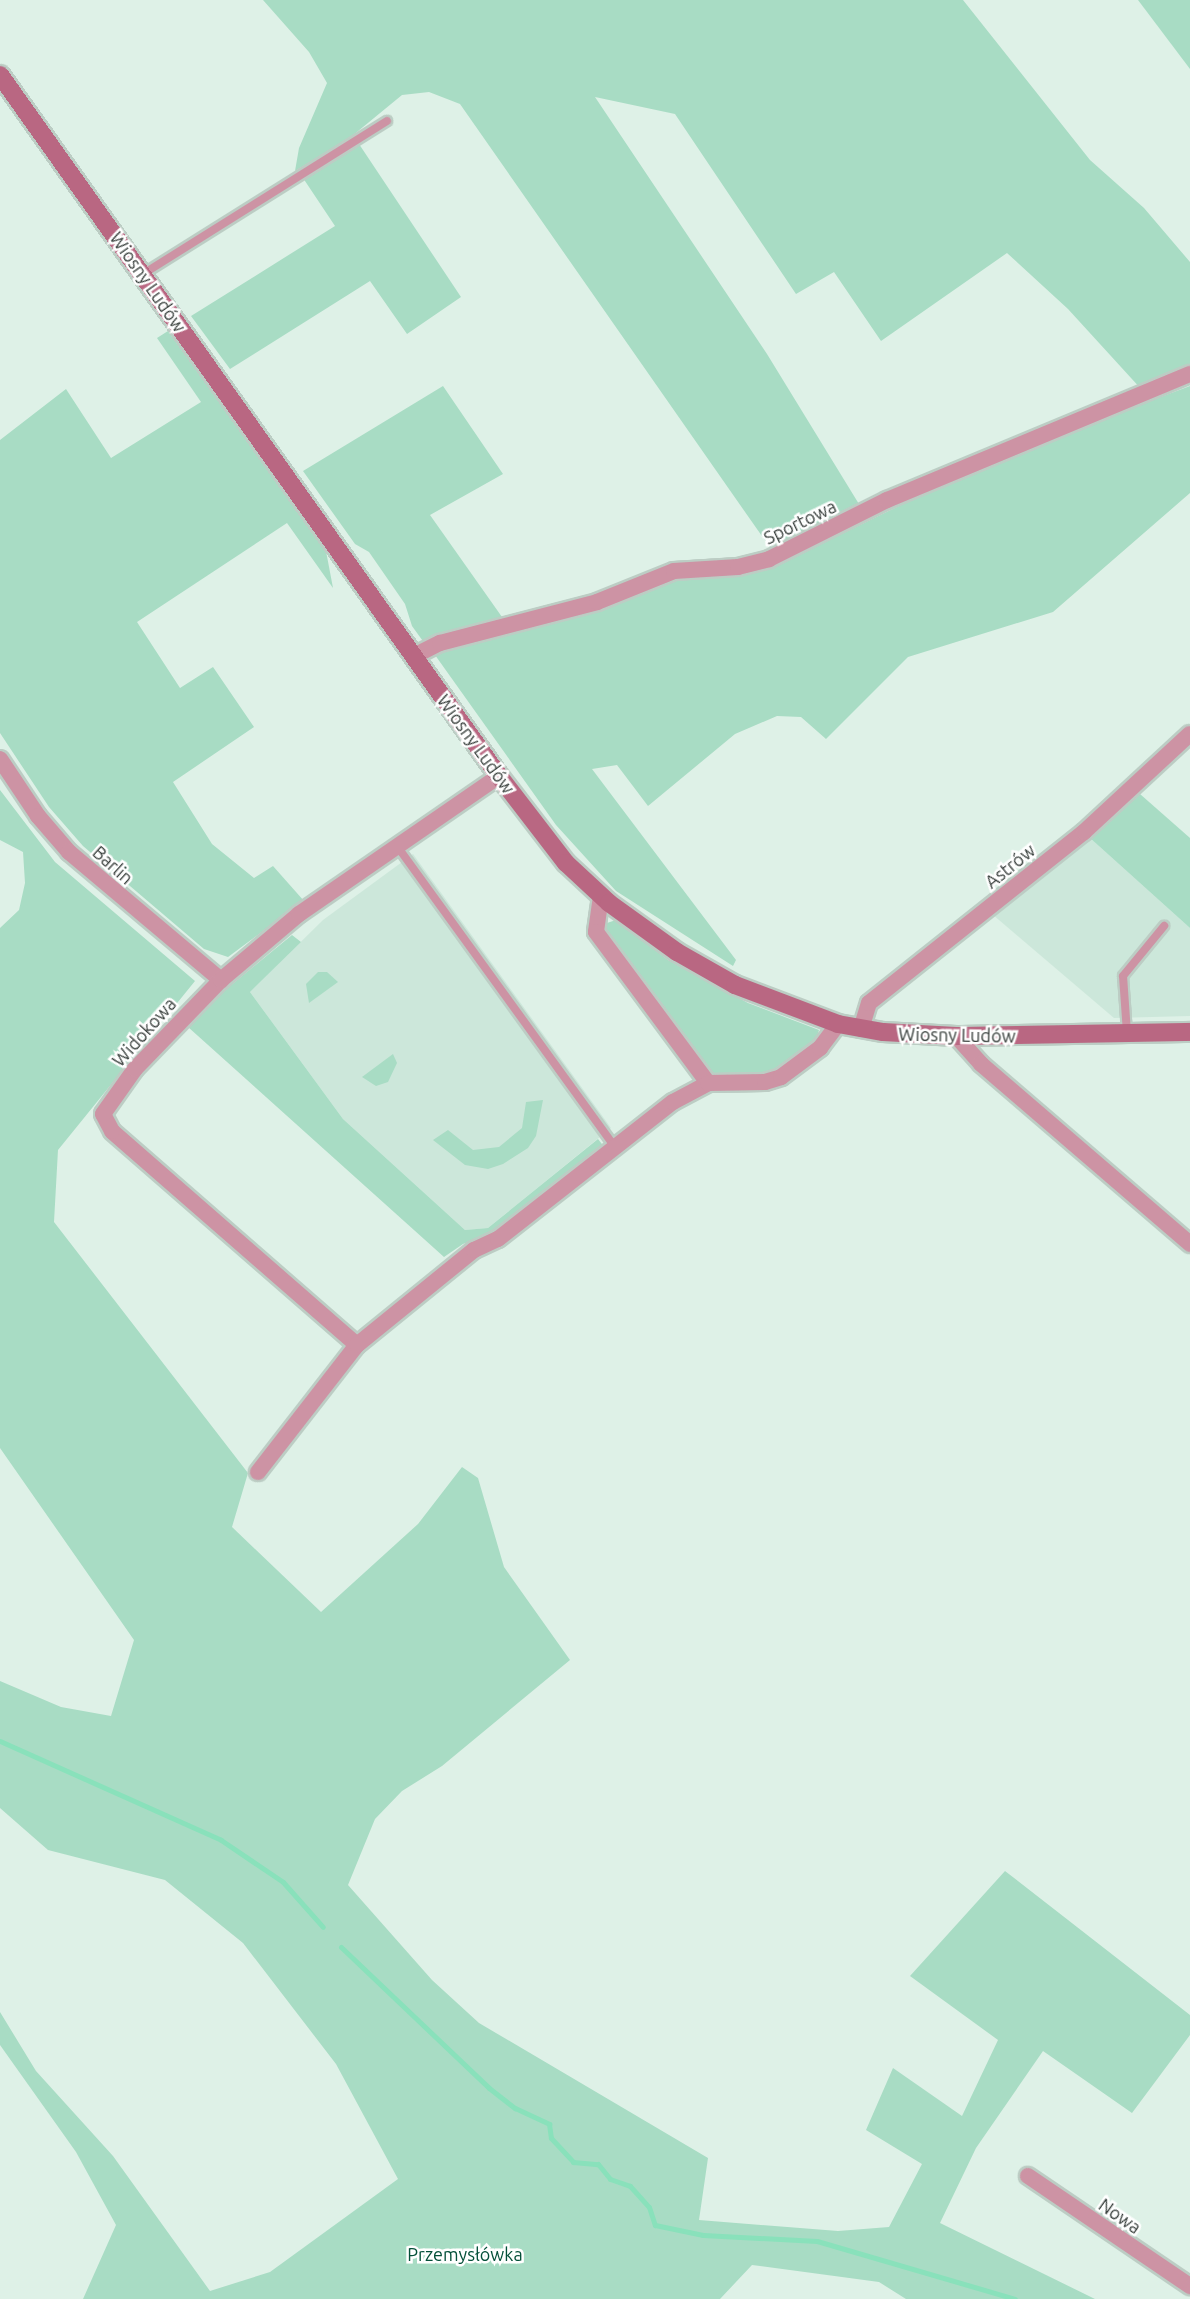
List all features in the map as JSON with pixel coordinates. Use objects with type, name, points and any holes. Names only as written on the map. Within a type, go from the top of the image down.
[{"type":"street","name":"Wiosny Ludów","points":[[0,75],[499,776],[558,853],[601,896],[677,952],[735,985],[838,1024],[861,1029],[956,1036],[1190,1032]]},
{"type":"street","name":"Sportowa","points":[[414,656],[440,642],[597,602],[674,571],[738,567],[769,559],[887,500],[1190,374]]},
{"type":"street","name":"Astrów","points":[[861,1029],[869,1003],[1084,832],[1190,734]]},
{"type":"street","name":"Barlin","points":[[3,770],[69,852],[220,980]]},
{"type":"street","name":"Widokowa","points":[[357,1345],[105,1124],[107,1103],[183,1015],[220,980],[299,914],[499,776]]},
{"type":"street","points":[[601,896],[596,932],[708,1083]]},
{"type":"street","points":[[258,1472],[357,1345],[474,1250],[498,1239],[673,1102],[708,1083],[765,1082],[781,1077],[820,1048],[838,1024]]},
{"type":"street","points":[[956,1036],[981,1064],[1190,1244]]},
{"type":"street","name":"Nowa","points":[[1028,2176],[1190,2286]]},
{"type":"lane","points":[[143,274],[387,121]]},
{"type":"lane","points":[[397,846],[616,1148]]},
{"type":"lane","points":[[1127,1033],[1123,976],[1164,926]]},
{"type":"shaded area","points":[[1090,838],[1190,928],[1190,1016],[1114,1018],[992,914]]},
{"type":"shaded area","points":[[413,854],[611,1128],[488,1228],[465,1230],[343,1119],[250,992],[323,920]]},
{"type":"green space","points":[[263,0],[963,0],[1090,160],[1144,208],[1190,262],[1190,368],[1142,390],[1068,309],[1007,253],[881,341],[834,272],[796,294],[675,114],[595,97],[767,354],[862,509],[773,552],[460,104],[429,92],[402,95],[346,141],[295,171],[299,148],[327,83],[309,52]]},
{"type":"green space","points":[[1138,0],[1190,0],[1190,69]]},
{"type":"green space","points":[[359,144],[461,297],[407,334],[370,281],[230,369],[191,316],[335,226],[303,178]]},
{"type":"green space","points":[[168,331],[326,551],[333,588],[287,523],[137,622],[180,688],[213,667],[254,727],[173,782],[212,844],[254,878],[273,866],[304,901],[228,957],[204,949],[83,846],[49,807],[0,733],[0,440],[66,389],[111,458],[201,402],[157,338]]},
{"type":"green space","points":[[443,386],[503,474],[430,515],[502,617],[425,644],[412,626],[405,604],[369,552],[355,544],[303,471]]},
{"type":"green space","points":[[1190,386],[1190,493],[1053,612],[908,657],[826,739],[801,717],[777,716],[735,734],[648,806],[617,765],[592,769],[736,960],[733,966],[616,891],[556,825],[435,655],[475,638],[625,601],[677,578],[745,575],[774,567],[997,458]]},
{"type":"green space","name":"Przemysłówka","points":[[0,790],[55,862],[195,981],[58,1150],[54,1222],[248,1473],[232,1527],[321,1612],[418,1524],[462,1467],[478,1478],[504,1567],[570,1660],[442,1766],[402,1791],[375,1819],[348,1885],[432,1980],[479,2023],[708,2158],[699,2220],[838,2231],[889,2227],[922,2164],[866,2130],[893,2068],[962,2116],[998,2040],[910,1976],[1005,1871],[1190,2015],[1190,2035],[1132,2113],[1043,2051],[976,2148],[940,2223],[1095,2299],[906,2299],[879,2282],[752,2265],[720,2299],[83,2299],[116,2225],[76,2152],[0,2045],[0,2012],[36,2071],[113,2156],[210,2291],[270,2272],[398,2179],[336,2064],[243,1943],[165,1880],[48,1850],[0,1808],[0,1681],[61,1707],[111,1716],[134,1640],[0,1448],[0,928],[19,910],[25,883],[23,852],[0,840]]},
{"type":"green space","points":[[1140,794],[1190,838],[1190,928],[1090,838]]},
{"type":"green space","points":[[616,920],[668,960],[748,1003],[819,1030],[814,1047],[763,1078],[711,1077],[604,931],[607,923]]},
{"type":"green space","points":[[292,935],[301,942],[250,992],[343,1119],[465,1230],[488,1228],[598,1139],[605,1148],[498,1231],[463,1244],[444,1257],[188,1027],[202,1009]]},
{"type":"green space","points":[[318,972],[327,972],[338,982],[309,1003],[306,984]]},
{"type":"green space","points":[[393,1054],[397,1063],[388,1082],[376,1086],[362,1077]]},
{"type":"green space","points":[[543,1100],[536,1136],[528,1148],[503,1164],[488,1169],[465,1165],[433,1140],[448,1130],[473,1150],[499,1147],[522,1128],[526,1102]]},
{"type":"waterway","points":[[0,1741],[221,1840],[283,1882],[323,1927]]},
{"type":"waterway","points":[[341,1947],[489,2088],[515,2108],[549,2124],[551,2138],[573,2162],[598,2164],[610,2179],[630,2186],[649,2207],[655,2225],[703,2235],[817,2241],[1015,2299]]}]
